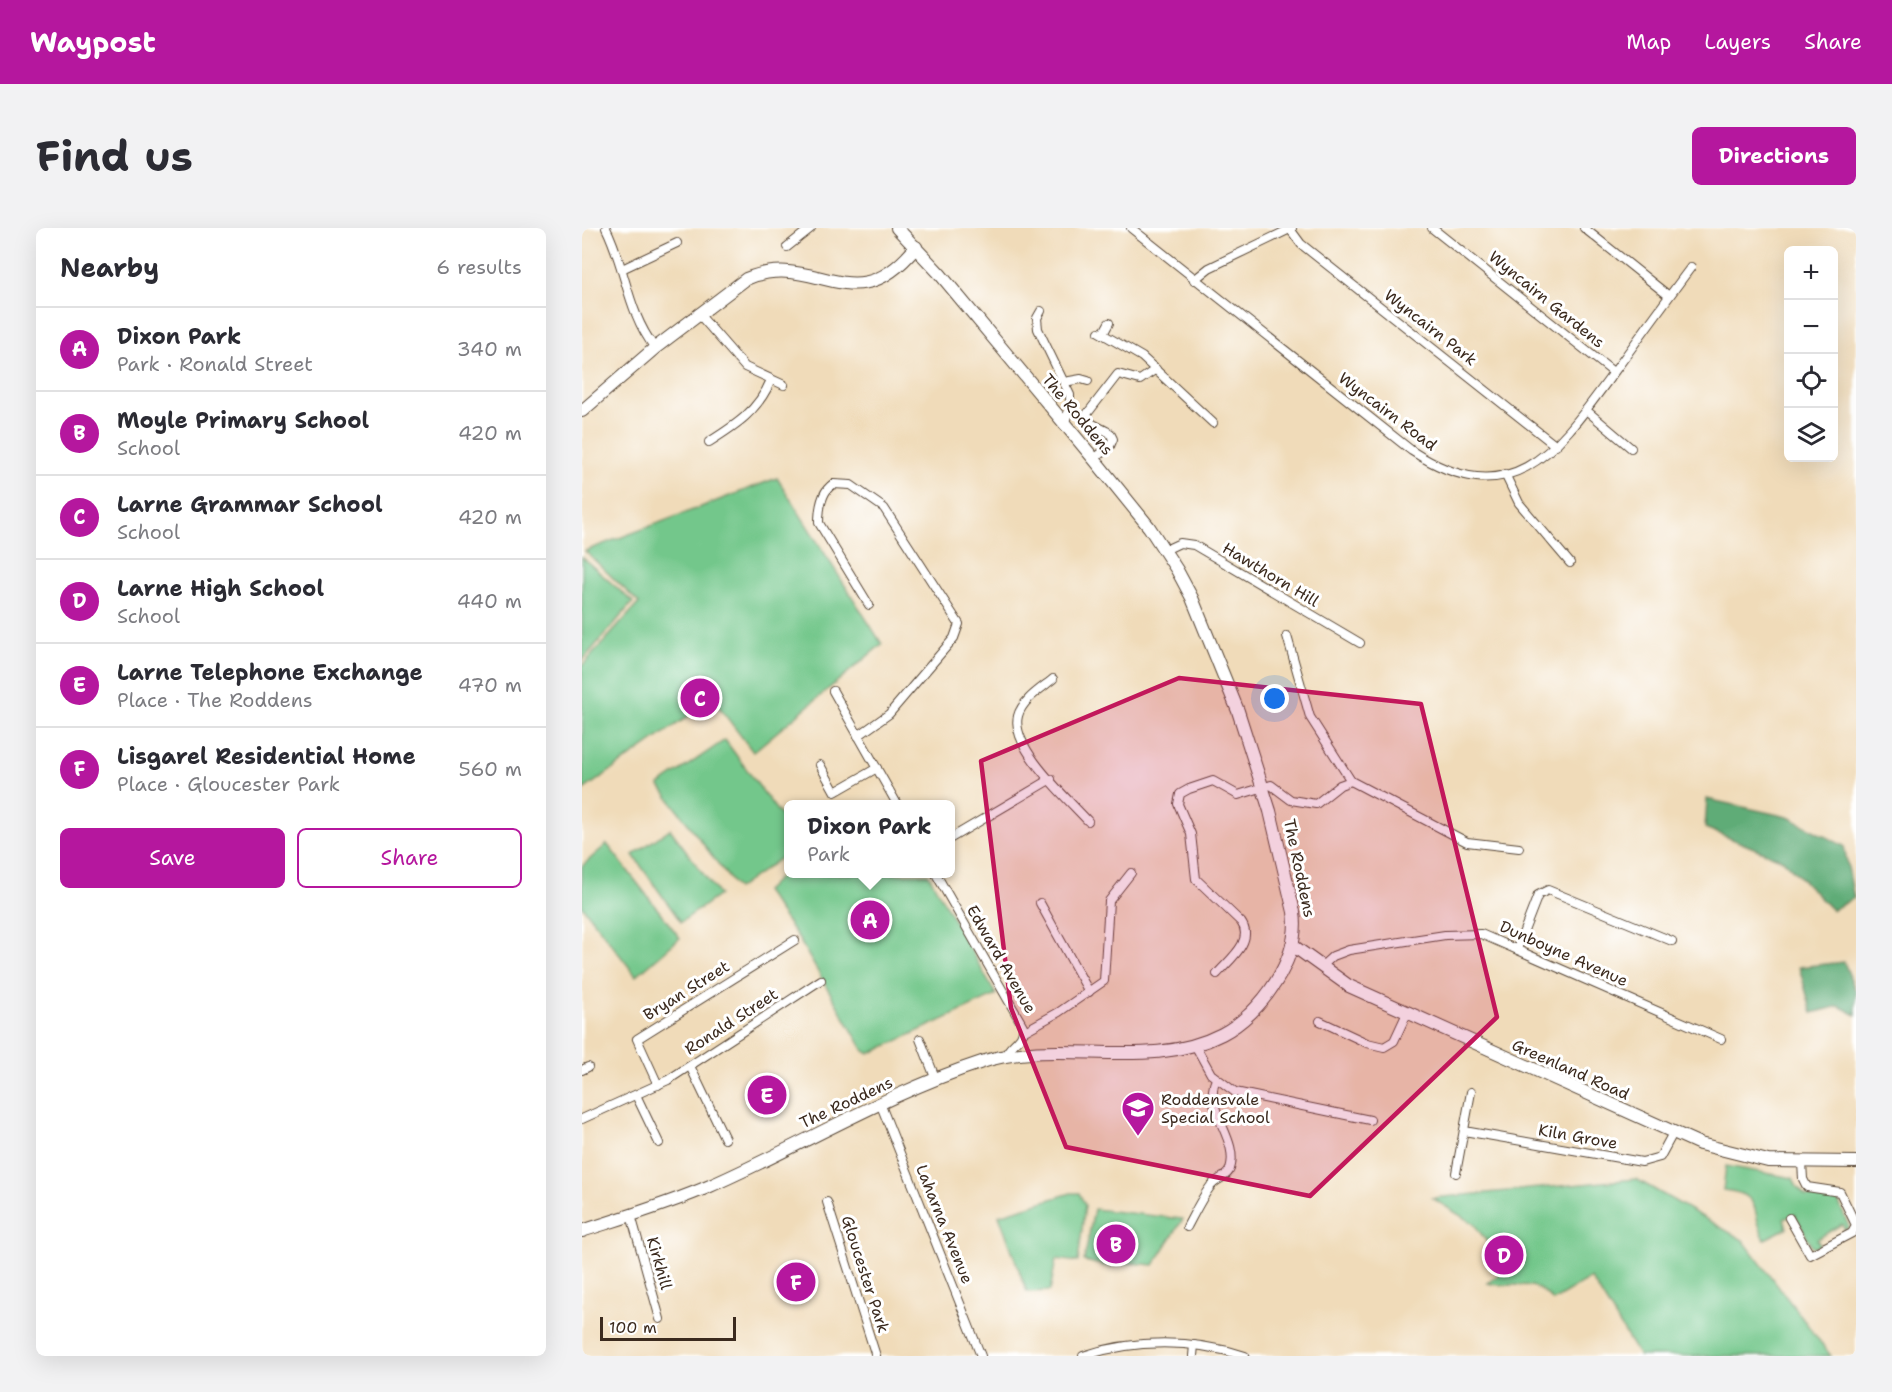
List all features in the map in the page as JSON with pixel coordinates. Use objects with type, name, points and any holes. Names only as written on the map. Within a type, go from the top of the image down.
[{"type":"street","points":[[606,228],[622,269],[637,321],[655,348]]},
{"type":"street","points":[[787,247],[811,228]]},
{"type":"street","name":"The Roddens","points":[[582,1231],[712,1185],[880,1103],[982,1062],[1060,1050],[1158,1054],[1195,1046],[1230,1030],[1257,1006],[1279,973],[1292,945],[1296,925],[1294,912],[1264,788],[1192,598],[1166,550],[1094,459],[916,247],[897,228]]},
{"type":"street","name":"Wyncairn Road","points":[[1131,228],[1194,280],[1421,456],[1439,466],[1469,475],[1505,474],[1534,463],[1556,446],[1586,410],[1691,267]]},
{"type":"street","name":"Wyncairn Gardens","points":[[1432,228],[1613,372]]},
{"type":"street","points":[[1584,228],[1669,296]]},
{"type":"street","points":[[1194,280],[1209,268],[1291,229]]},
{"type":"street","name":"Wyncairn Park","points":[[1291,229],[1301,244],[1556,446]]},
{"type":"street","points":[[622,269],[677,243]]},
{"type":"street","points":[[582,411],[655,348],[735,285],[757,274],[797,272],[842,285],[867,283],[890,272],[916,247]]},
{"type":"street","points":[[1041,311],[1037,318],[1038,329],[1070,395],[1070,408],[1064,424]]},
{"type":"street","points":[[698,314],[740,362],[784,385]]},
{"type":"street","points":[[1109,323],[1101,333],[1142,357],[1208,423]]},
{"type":"street","points":[[1094,459],[1110,446],[1113,439],[1110,433],[1090,423],[1087,414],[1118,374],[1140,381],[1155,369]]},
{"type":"street","points":[[1064,382],[1081,379],[1088,381]]},
{"type":"street","points":[[708,442],[748,416],[759,403],[771,380]]},
{"type":"street","points":[[1586,410],[1631,448]]},
{"type":"street","points":[[1505,474],[1519,503],[1570,563]]},
{"type":"street","points":[[858,736],[889,714],[954,638],[959,624],[884,508],[851,485],[833,484],[824,493],[819,511],[819,523],[869,605]]},
{"type":"street","name":"Hawthorn Hill","points":[[1166,550],[1180,543],[1194,545],[1360,644]]},
{"type":"street","points":[[1287,636],[1310,717],[1351,781],[1467,842],[1519,848]]},
{"type":"street","points":[[1053,679],[1022,708],[1017,726],[1021,743],[1088,821]]},
{"type":"street","points":[[833,691],[895,800]]},
{"type":"street","points":[[820,765],[835,792],[877,768]]},
{"type":"street","points":[[955,836],[1052,779]]},
{"type":"street","points":[[1217,974],[1244,943],[1246,931],[1241,922],[1197,880],[1192,838],[1178,807],[1178,798],[1184,791],[1210,782],[1218,782],[1238,795],[1270,785],[1291,800],[1316,804],[1340,785],[1351,781]]},
{"type":"street","points":[[1023,1032],[1032,1029],[1101,985],[1106,973],[1109,901],[1131,873]]},
{"type":"street","name":"Edward Avenue","points":[[939,878],[1023,1032],[1007,1050],[1005,1057]]},
{"type":"street","points":[[1517,949],[1538,895],[1549,890],[1672,940]]},
{"type":"street","points":[[1040,903],[1089,992]]},
{"type":"street","name":"Dunboyne Avenue","points":[[1320,967],[1335,955],[1349,950],[1457,934],[1484,935],[1721,1039]]},
{"type":"street","name":"Bryan Street","points":[[658,1085],[637,1039],[795,940]]},
{"type":"street","name":"Greenland Road","points":[[1292,945],[1349,986],[1672,1133],[1744,1157],[1802,1163],[1856,1162]]},
{"type":"street","name":"Ronald Street","points":[[582,1119],[658,1085],[821,980]]},
{"type":"street","points":[[1320,1022],[1383,1048],[1394,1041],[1407,1013]]},
{"type":"street","points":[[920,1040],[936,1080]]},
{"type":"street","points":[[1195,1046],[1201,1061],[1216,1079],[1238,1093],[1370,1120]]},
{"type":"street","points":[[690,1066],[725,1139]]},
{"type":"street","points":[[1187,1227],[1210,1187],[1230,1169],[1230,1150],[1213,1096],[1216,1079]]},
{"type":"street","points":[[1456,1173],[1471,1092]]},
{"type":"street","points":[[636,1095],[659,1143]]},
{"type":"street","name":"Laharna Avenue","points":[[880,1103],[981,1356]]},
{"type":"street","name":"Kiln Grove","points":[[1464,1131],[1642,1162],[1660,1157],[1672,1133]]},
{"type":"street","points":[[1788,1218],[1810,1255],[1852,1233],[1856,1225],[1839,1192],[1814,1190],[1807,1187],[1803,1179],[1802,1163]]},
{"type":"street","name":"Gloucester Park","points":[[827,1202],[876,1356]]},
{"type":"street","name":"Kirkhill","points":[[631,1215],[660,1319]]},
{"type":"street","points":[[1086,1355],[1131,1345],[1194,1345],[1245,1356]]},
{"type":"street","points":[[1193,1356],[1194,1345]]},
{"type":"highlighted area","points":[[1179,678],[1421,704],[1497,1017],[1310,1196],[1066,1147],[1011,1008],[981,761]]},
{"type":"green space","points":[[777,478],[882,644],[753,752],[713,699],[583,790],[582,666],[639,603],[585,551]]},
{"type":"green space","points":[[582,557],[633,602],[582,661]]},
{"type":"green space","points":[[725,740],[784,820],[784,856],[737,889],[659,785]]},
{"type":"green space","points":[[1707,799],[1788,817],[1844,846],[1854,898],[1832,910],[1783,860],[1705,828]]},
{"type":"green space","points":[[670,829],[719,895],[681,922],[633,855]]},
{"type":"green space","points":[[607,844],[680,938],[636,976],[582,906],[582,866]]},
{"type":"green space","points":[[784,873],[784,878],[930,878],[996,995],[869,1054],[864,1051],[797,936],[765,891]]},
{"type":"green space","points":[[1844,962],[1856,992],[1856,1015],[1839,1006],[1812,1013],[1799,967]]},
{"type":"green space","points":[[1726,1166],[1793,1178],[1797,1187],[1806,1196],[1837,1198],[1849,1227],[1845,1230],[1842,1224],[1817,1239],[1820,1245],[1815,1248],[1812,1247],[1795,1214],[1784,1219],[1787,1228],[1765,1239],[1751,1200],[1736,1192],[1723,1190]]},
{"type":"green space","points":[[1636,1179],[1743,1240],[1831,1356],[1639,1356],[1591,1278],[1553,1301],[1538,1288],[1488,1283],[1507,1269],[1474,1224],[1432,1198]]},
{"type":"green space","points":[[1071,1193],[1079,1193],[1085,1205],[1078,1262],[1056,1259],[1050,1291],[1027,1292],[999,1215]]},
{"type":"green space","points":[[1094,1209],[1183,1219],[1154,1265],[1130,1263],[1110,1267],[1084,1261]]},
{"type":"place","name":"Larne Grammar School","points":[[700,698]]},
{"type":"place","name":"Dixon Park","points":[[870,920]]},
{"type":"place","name":"Larne Telephone Exchange","points":[[767,1095]]},
{"type":"place","name":"Roddensvale Special School","points":[[1138,1137]]},
{"type":"place","name":"Moyle Primary School","points":[[1116,1244]]},
{"type":"place","name":"Larne High School","points":[[1504,1255]]},
{"type":"place","name":"Lisgarel Residential Home","points":[[796,1282]]}]
